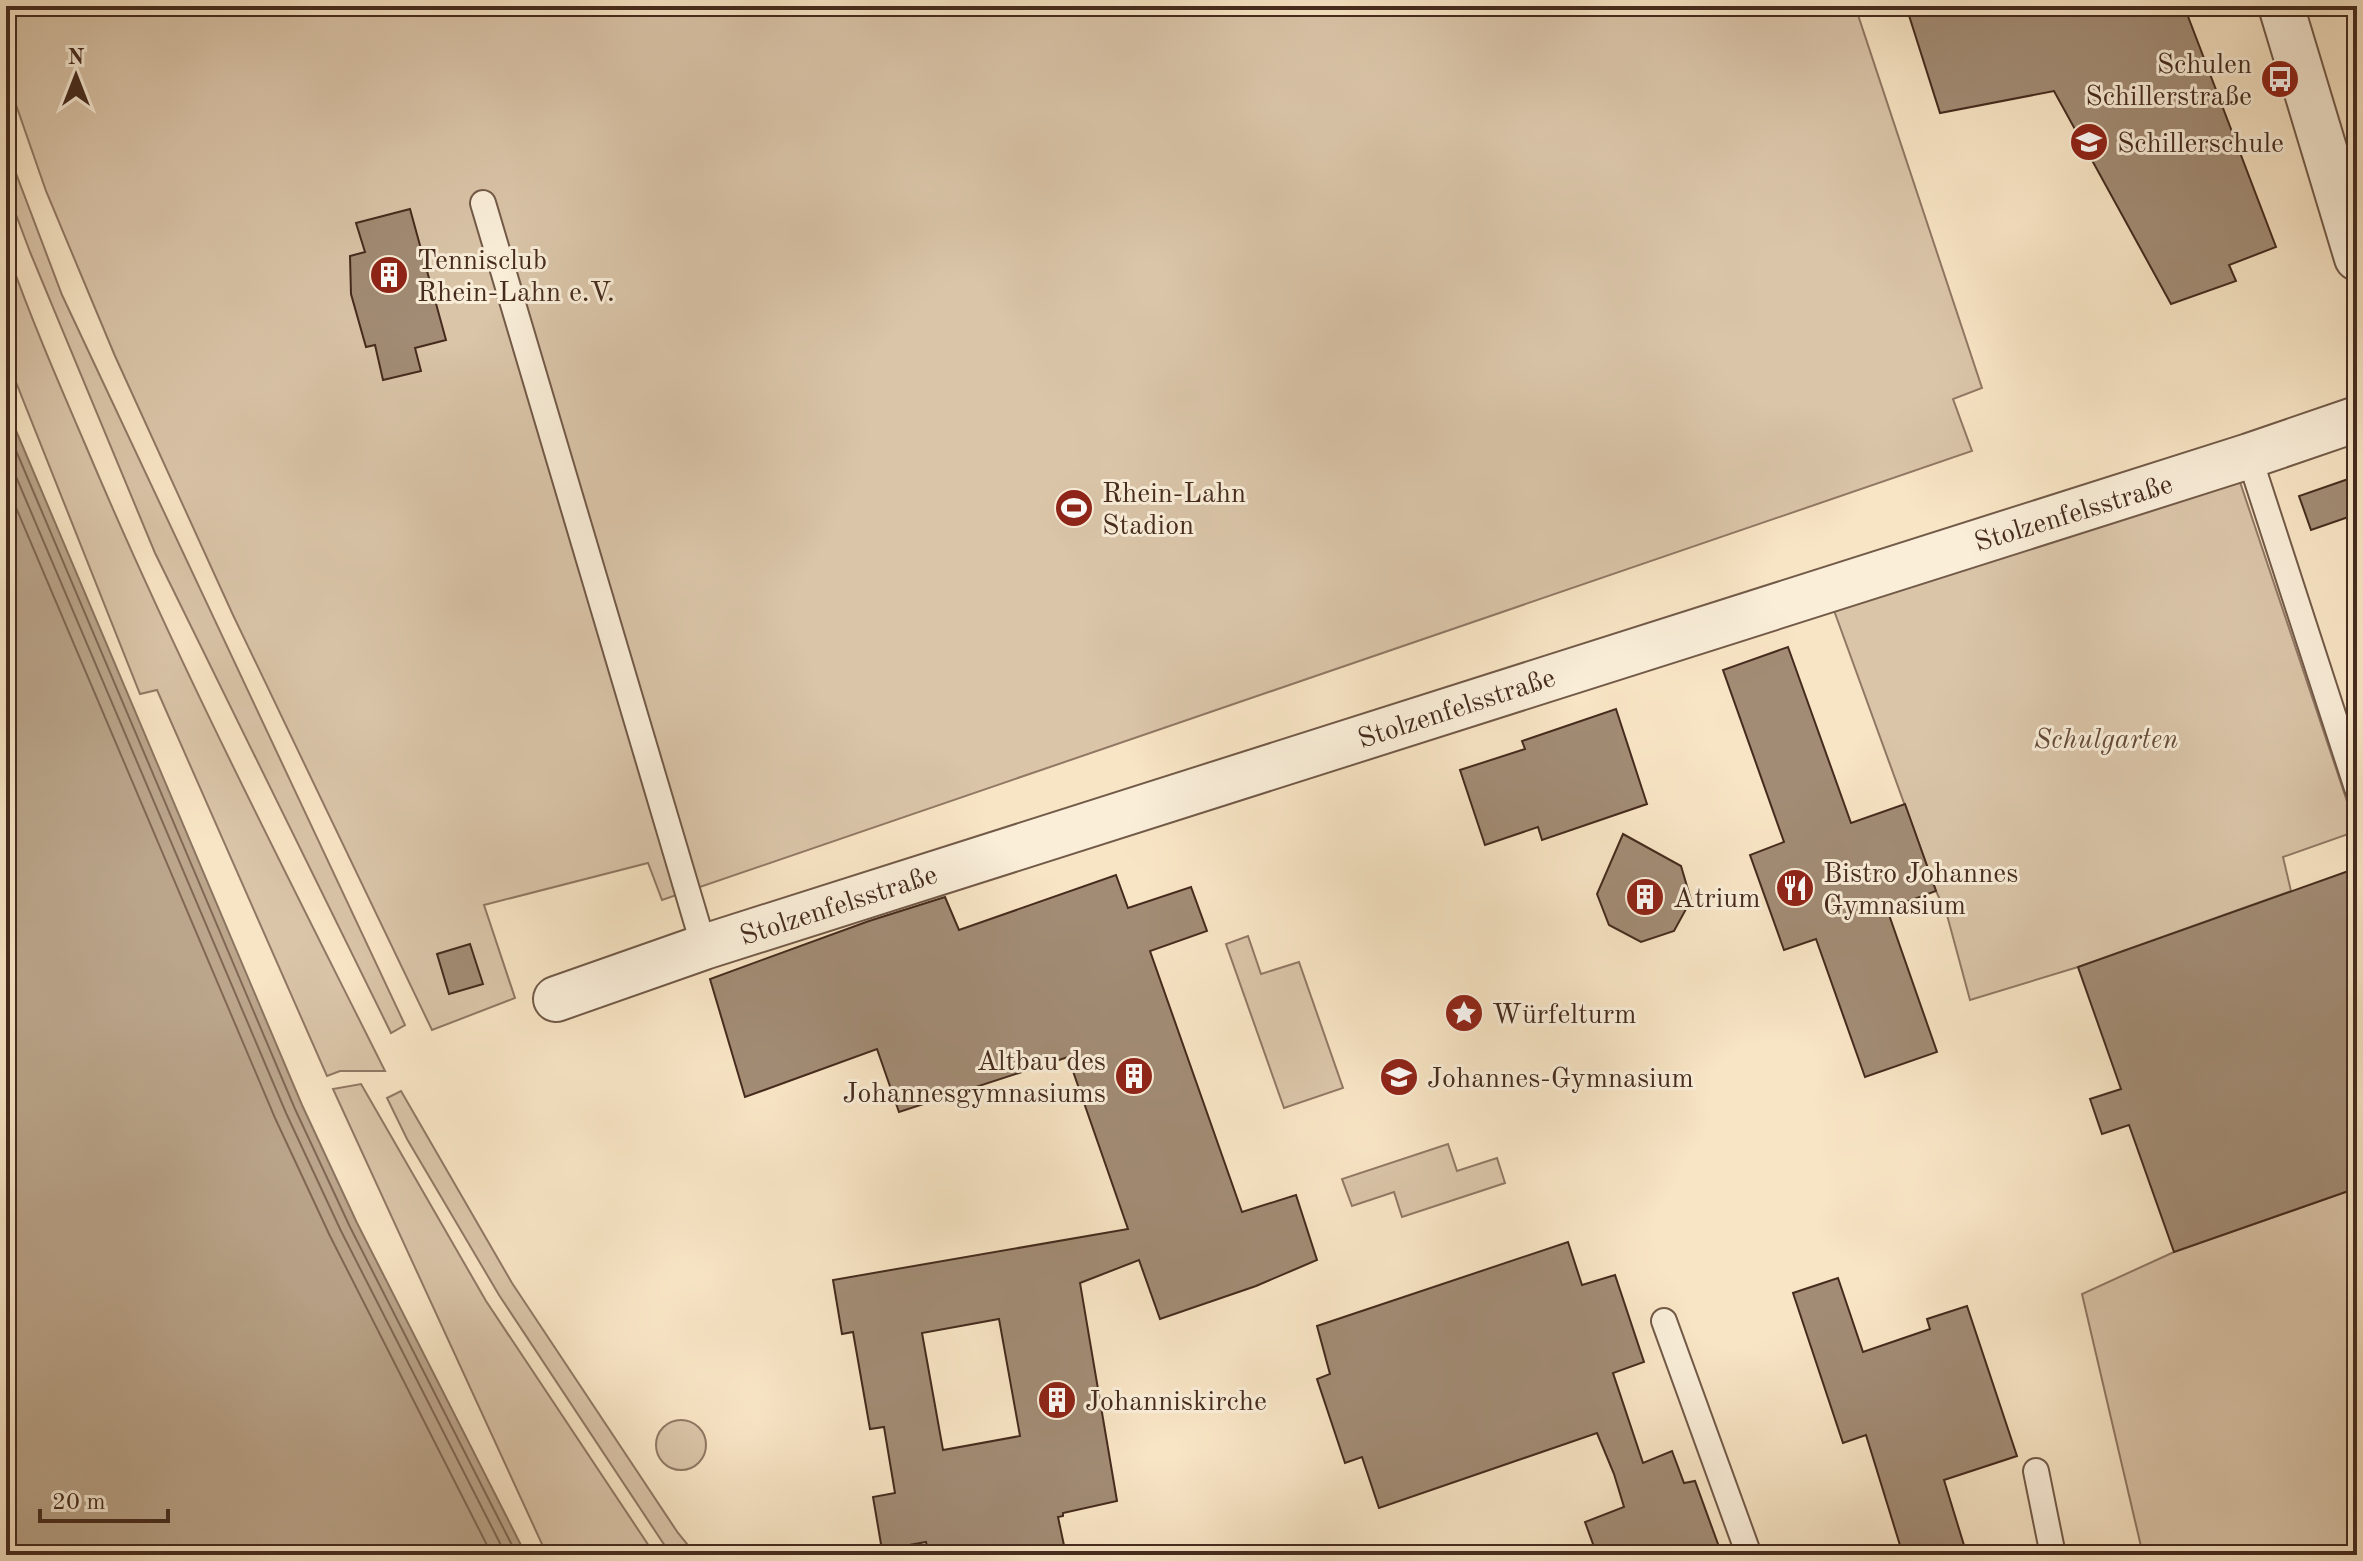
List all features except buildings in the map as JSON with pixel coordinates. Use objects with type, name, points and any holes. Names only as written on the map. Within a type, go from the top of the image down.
[{"type":"street","points":[[2281,6],[2357,258]]},
{"type":"street","name":"Stolzenfelsstraße","points":[[556,999],[704,947],[2357,419]]},
{"type":"lane","points":[[483,203],[704,947]]},
{"type":"lane","points":[[2249,456],[2357,788]]},
{"type":"lane","points":[[1664,1321],[1749,1555]]},
{"type":"lane","points":[[2036,1471],[2053,1555]]},
{"type":"green space","points":[[6,6],[1855,6],[1982,388],[1953,399],[1972,451],[662,900],[648,863],[484,905],[515,998],[432,1030],[233,615],[115,356],[46,191],[6,76]]},
{"type":"green space","points":[[6,147],[62,295],[405,1025],[391,1033],[155,553],[6,188]]},
{"type":"green space","points":[[6,248],[54,371],[155,603],[385,1071],[340,1071],[327,1076],[157,690],[140,694],[6,357]]},
{"type":"green space","name":"Schulgarten","points":[[2240,482],[2357,831],[2283,857],[2291,891],[2078,967],[1970,1000],[1947,915],[1832,605]]},
{"type":"green space","points":[[1248,936],[1261,974],[1299,962],[1343,1088],[1284,1108],[1226,944]]},
{"type":"green space","points":[[361,1084],[486,1301],[655,1555],[547,1555],[333,1089]]},
{"type":"green space","points":[[401,1091],[512,1283],[678,1533],[696,1555],[671,1555],[499,1295],[407,1139],[387,1098]]},
{"type":"green space","points":[[1448,1144],[1457,1171],[1497,1158],[1505,1183],[1402,1217],[1394,1192],[1352,1206],[1342,1179]]},
{"type":"green space","points":[[2357,1188],[2357,1555],[2143,1555],[2082,1294],[2174,1252]]},
{"type":"green space","points":[[681,1420],[698,1428],[706,1445],[698,1462],[681,1470],[664,1462],[656,1445],[664,1428]]},
{"type":"water","points":[[6,407],[302,1105],[357,1223],[526,1555],[6,1555]]},
{"type":"place","name":"Schulen Schillerstraße","points":[[2280,79]]},
{"type":"place","name":"Schillerschule","points":[[2089,142]]},
{"type":"place","name":"Tennisclub Rhein-Lahn e.V.","points":[[389,275]]},
{"type":"place","name":"Rhein-Lahn Stadion","points":[[1074,508]]},
{"type":"place","name":"Bistro Johannes Gymnasium","points":[[1795,888]]},
{"type":"place","name":"Atrium","points":[[1645,897]]},
{"type":"place","name":"Würfelturm","points":[[1464,1013]]},
{"type":"place","name":"Altbau des Johannesgymnasiums","points":[[1134,1076]]},
{"type":"place","name":"Johannes-Gymnasium","points":[[1399,1077]]},
{"type":"place","name":"Johanniskirche","points":[[1057,1400]]}]
